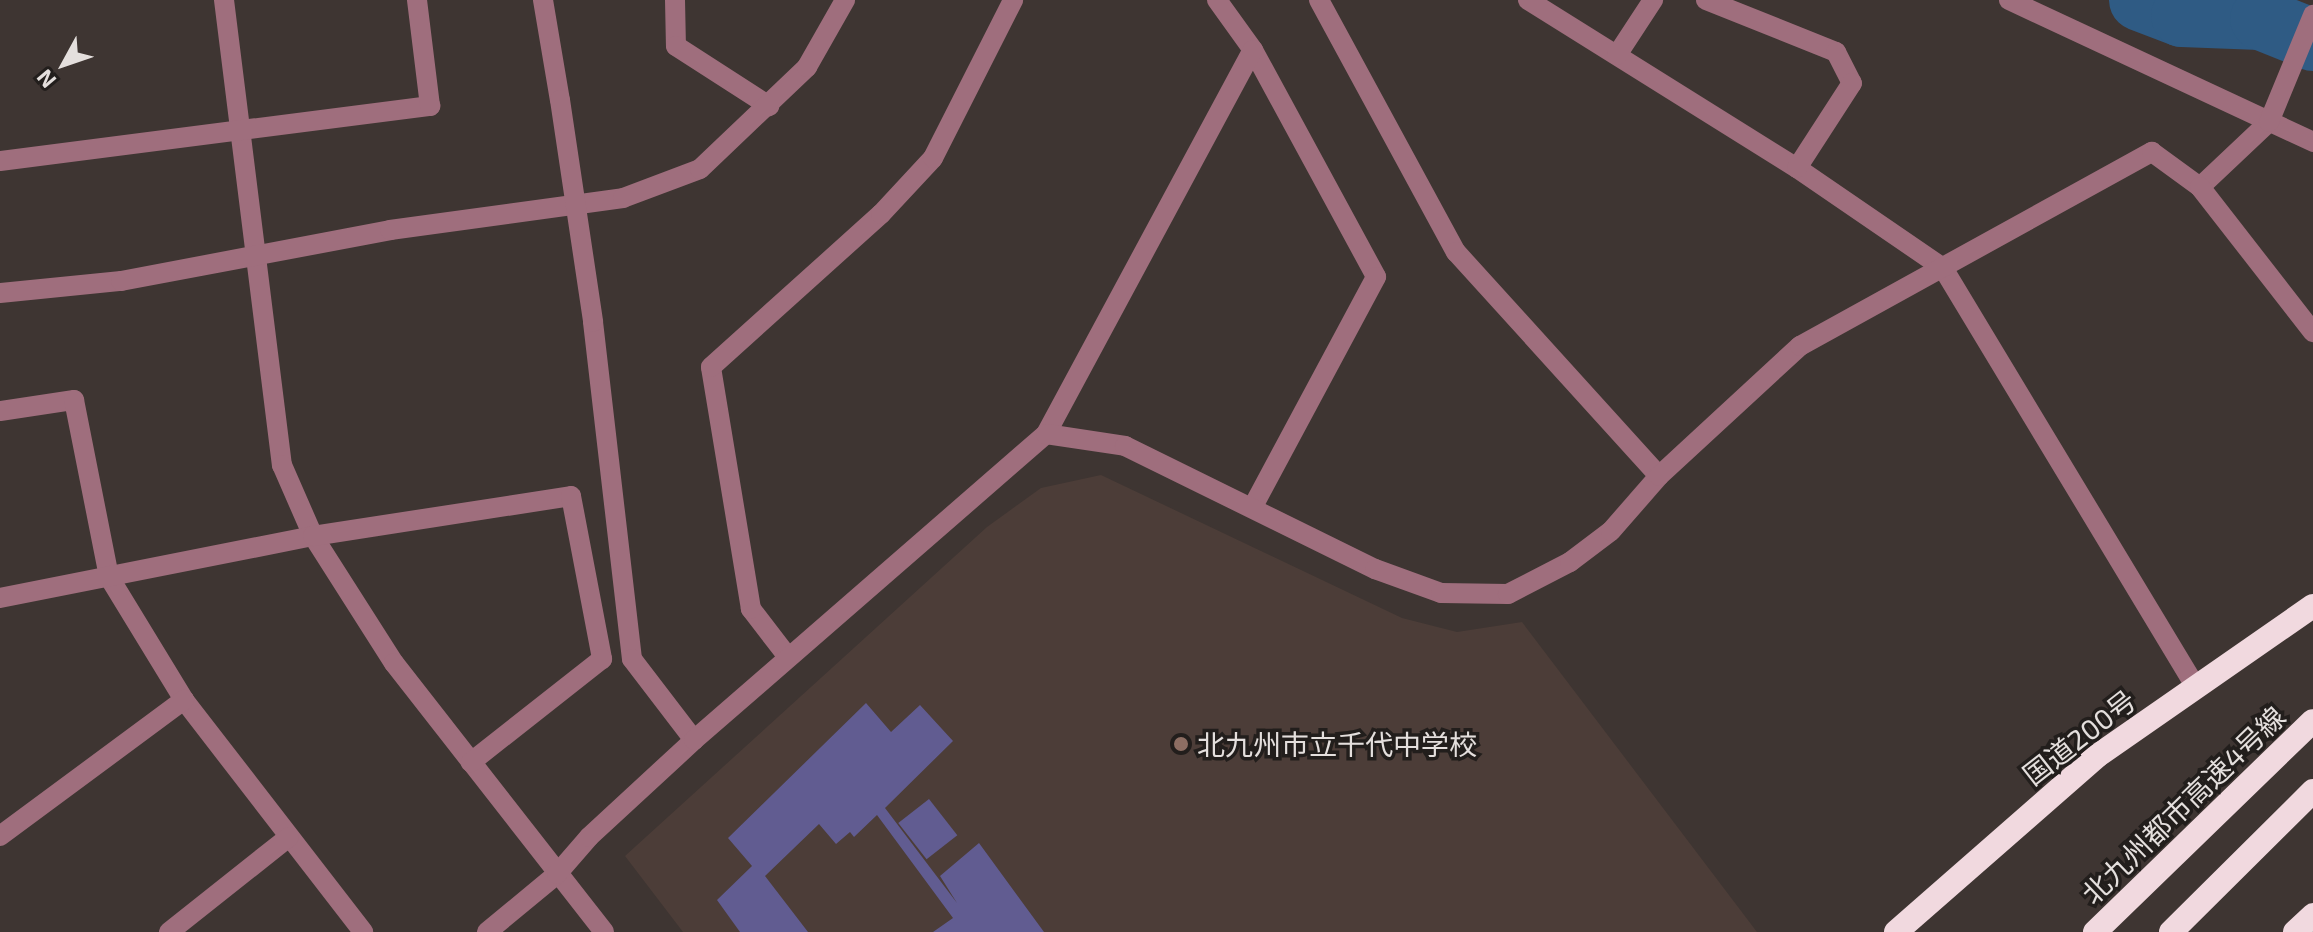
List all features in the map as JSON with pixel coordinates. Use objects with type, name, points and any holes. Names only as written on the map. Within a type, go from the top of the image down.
[{"type":"highway","name":"国道200号","points":[[1896,932],[2097,756],[2195,685],[2313,606]]},
{"type":"highway","name":"北九州都市高速4号線","points":[[2095,932],[2313,721]]},
{"type":"highway","points":[[2171,932],[2313,791]]},
{"type":"highway","points":[[2295,932],[2313,915]]},
{"type":"street","points":[[224,0],[282,465],[313,536],[394,663],[604,932]]},
{"type":"street","points":[[0,161],[430,106],[417,0]]},
{"type":"street","points":[[543,0],[593,322],[632,659],[694,740]]},
{"type":"street","points":[[675,0],[676,46],[769,106]]},
{"type":"street","points":[[0,293],[121,281],[257,254],[623,198],[700,169],[807,67],[845,0]]},
{"type":"street","points":[[788,657],[751,609],[711,367],[881,214],[933,158],[1013,0]]},
{"type":"street","points":[[1217,0],[1253,50],[1376,277],[1253,506]]},
{"type":"street","points":[[1319,0],[1456,252],[1659,476]]},
{"type":"street","points":[[1528,0],[1797,168],[1943,268],[2195,685]]},
{"type":"street","points":[[1617,55],[1653,0]]},
{"type":"street","points":[[1706,0],[1836,52],[1852,83],[1797,168]]},
{"type":"street","points":[[2009,0],[2313,142]]},
{"type":"street","points":[[2200,187],[2269,122],[2275,101],[2313,15]]},
{"type":"street","points":[[487,932],[557,874],[589,837],[694,740],[1046,434],[1253,50]]},
{"type":"street","points":[[1046,434],[1125,446],[1253,506],[1375,569],[1441,593],[1508,594],[1570,562],[1611,531],[1659,476],[1800,346],[2152,152],[2200,187],[2313,332]]},
{"type":"street","points":[[0,411],[74,400],[109,577],[184,700],[363,932]]},
{"type":"street","points":[[0,598],[313,536],[571,496],[602,659],[471,762]]},
{"type":"street","points":[[0,836],[184,700]]},
{"type":"street","points":[[169,932],[289,837]]},
{"type":"shaded area","name":"北九州市立千代中学校","points":[[1101,475],[1402,618],[1457,632],[1522,622],[1757,932],[683,932],[625,856],[987,527],[1041,488]]},
{"type":"building","points":[[866,703],[891,732],[920,705],[953,741],[885,808],[957,903],[940,876],[979,843],[1044,932],[933,932],[953,918],[877,815],[854,837],[850,832],[836,844],[819,824],[765,876],[808,932],[740,932],[717,900],[752,866],[728,838]]},
{"type":"building","points":[[929,799],[957,835],[927,859],[898,823]]},
{"type":"waterway","points":[[2140,0],[2182,16],[2261,19],[2313,40]]},
{"type":"place","name":"北九州市立千代中学校","points":[[1181,744]]}]
